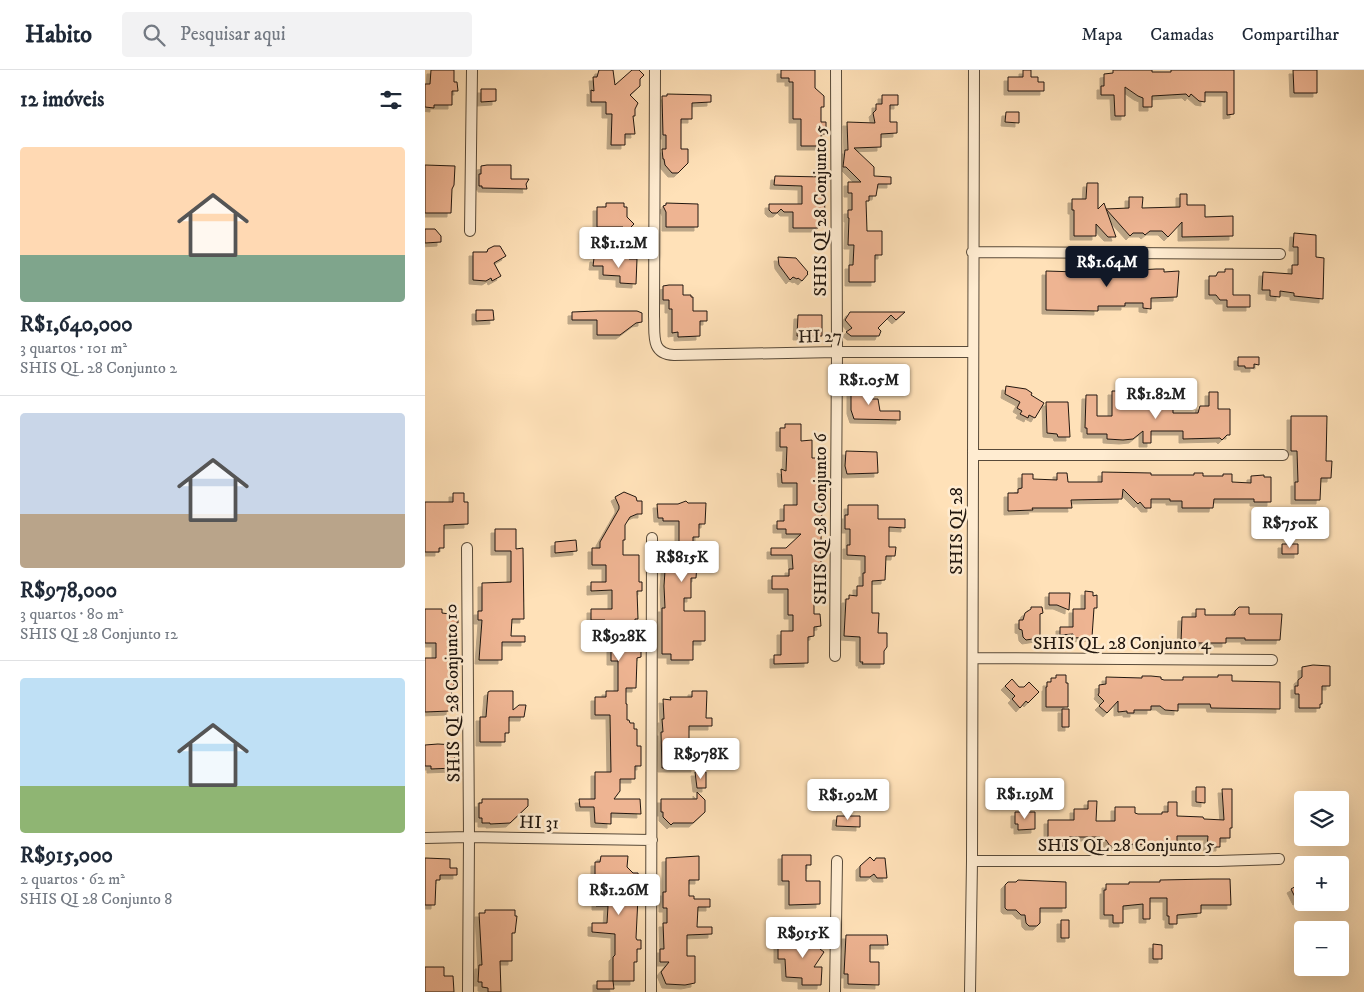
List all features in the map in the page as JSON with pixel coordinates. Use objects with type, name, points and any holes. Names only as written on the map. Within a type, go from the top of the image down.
[{"type":"street","points":[[470,231],[473,70]]},
{"type":"street","name":"HI 27","points":[[655,70],[655,337],[658,349],[662,353],[972,352]]},
{"type":"street","name":"SHIS QI 28 Conjunto 5","points":[[836,70],[837,352]]},
{"type":"street","name":"SHIS QI 28","points":[[970,992],[973,658],[972,252],[974,70]]},
{"type":"street","points":[[972,252],[1280,254]]},
{"type":"street","name":"SHIS QI 28 Conjunto 6","points":[[835,656],[837,352]]},
{"type":"street","points":[[973,455],[1283,455]]},
{"type":"street","points":[[651,992],[652,538]]},
{"type":"street","name":"SHIS QI 28 Conjunto 10","points":[[467,548],[468,992]]},
{"type":"street","name":"SHIS QL 28 Conjunto 4","points":[[973,658],[1272,660]]},
{"type":"street","name":"HI 31","points":[[425,838],[652,840]]},
{"type":"street","name":"SHIS QL 28 Conjunto 5","points":[[972,861],[1218,861],[1279,858]]},
{"type":"street","points":[[835,992],[837,861]]},
{"type":"building","points":[[431,70],[454,70],[454,82],[457,82],[458,91],[452,91],[452,105],[434,105],[434,108],[425,107],[425,84],[430,84]]},
{"type":"building","points":[[599,70],[613,70],[615,85],[632,70],[639,70],[644,75],[640,79],[640,86],[630,95],[638,103],[635,109],[635,116],[633,116],[635,134],[625,134],[625,145],[611,145],[612,114],[606,114],[606,102],[591,102],[591,90],[594,91],[593,77],[597,77]]},
{"type":"building","points":[[781,70],[815,70],[815,88],[824,96],[824,107],[821,107],[821,122],[826,122],[826,134],[821,134],[821,146],[801,146],[801,119],[793,119],[793,82],[789,82],[789,78],[781,78]]},
{"type":"building","points":[[1023,70],[1031,70],[1031,77],[1038,77],[1038,82],[1044,82],[1044,91],[1008,91],[1008,77],[1023,77]]},
{"type":"building","points":[[1113,70],[1171,72],[1171,70],[1234,70],[1234,114],[1227,115],[1227,92],[1205,92],[1205,102],[1199,101],[1191,94],[1189,97],[1186,94],[1152,96],[1152,107],[1143,107],[1143,98],[1125,87],[1125,116],[1115,116],[1114,95],[1101,95],[1101,86],[1104,86],[1104,74],[1113,73]]},
{"type":"building","points":[[1293,70],[1317,70],[1317,93],[1294,93]]},
{"type":"building","points":[[481,89],[496,89],[496,101],[481,102]]},
{"type":"building","points":[[667,94],[711,95],[711,102],[692,103],[692,119],[681,119],[681,149],[688,149],[688,163],[678,173],[672,173],[665,165],[663,159],[662,149],[666,149],[666,135],[663,135],[662,96],[667,96]]},
{"type":"building","points":[[882,95],[898,95],[898,105],[890,105],[890,122],[897,122],[897,133],[881,134],[881,147],[854,148],[874,167],[874,176],[891,177],[891,184],[878,184],[876,196],[869,196],[869,201],[866,201],[867,231],[882,231],[882,255],[875,255],[875,282],[849,282],[849,265],[853,265],[854,245],[848,245],[848,210],[852,210],[852,193],[848,193],[848,182],[861,182],[846,167],[843,167],[845,150],[848,150],[847,122],[875,123],[873,113],[876,110],[876,104],[882,104]]},
{"type":"building","points":[[1006,112],[1019,112],[1019,123],[1005,122]]},
{"type":"building","points":[[425,165],[455,166],[451,213],[425,213]]},
{"type":"building","points":[[511,165],[511,179],[529,179],[526,184],[527,189],[482,188],[482,186],[479,186],[479,174],[481,174],[481,166]]},
{"type":"building","points":[[775,176],[824,177],[825,217],[820,217],[820,226],[818,228],[793,228],[793,212],[784,212],[781,209],[777,213],[772,213],[769,210],[769,204],[802,204],[802,186],[774,185]]},
{"type":"building","points":[[1087,183],[1098,183],[1098,209],[1104,203],[1116,237],[1108,237],[1096,224],[1096,236],[1074,236],[1072,199],[1086,199]]},
{"type":"building","points":[[1180,194],[1187,194],[1187,205],[1205,205],[1205,217],[1233,216],[1233,236],[1182,237],[1182,222],[1168,237],[1162,231],[1150,231],[1145,235],[1143,233],[1133,233],[1130,236],[1106,209],[1129,208],[1129,197],[1143,197],[1142,208],[1180,207]]},
{"type":"building","points":[[606,203],[624,203],[624,207],[627,207],[627,217],[634,224],[628,230],[623,230],[623,227],[597,227],[597,207],[606,207]]},
{"type":"building","points":[[666,203],[698,204],[698,227],[666,227],[666,212],[663,206]]},
{"type":"building","points":[[425,229],[435,229],[441,236],[441,242],[425,243]]},
{"type":"building","points":[[1294,233],[1316,235],[1316,257],[1324,258],[1323,299],[1294,296],[1294,293],[1280,291],[1280,297],[1270,296],[1270,290],[1262,290],[1263,272],[1292,274],[1292,265],[1298,265],[1298,247],[1293,247]]},
{"type":"building","points":[[500,246],[506,256],[494,263],[501,276],[492,281],[491,278],[486,281],[473,280],[473,252],[487,252],[488,249]]},
{"type":"building","points":[[627,254],[629,259],[637,259],[636,284],[620,283],[620,276],[603,275],[603,266],[593,266],[594,258],[624,259]]},
{"type":"building","points":[[778,257],[796,258],[808,274],[802,281],[793,277],[790,280],[779,265]]},
{"type":"building","points":[[1078,269],[1125,269],[1125,274],[1138,274],[1139,270],[1156,269],[1164,269],[1164,272],[1179,271],[1177,297],[1151,298],[1151,309],[1143,308],[1143,303],[1125,303],[1125,306],[1098,306],[1098,311],[1046,310],[1046,271],[1078,272]]},
{"type":"building","points":[[1225,269],[1233,269],[1233,295],[1250,295],[1250,307],[1227,307],[1227,300],[1220,300],[1216,295],[1209,295],[1209,276],[1216,276],[1218,272],[1225,272]]},
{"type":"building","points":[[683,285],[683,295],[691,295],[693,297],[693,311],[707,311],[707,321],[700,321],[700,336],[678,337],[678,332],[672,333],[672,309],[669,309],[669,300],[663,300],[663,286]]},
{"type":"building","points":[[476,310],[493,310],[494,320],[476,321]]},
{"type":"building","points":[[637,311],[642,313],[642,322],[636,323],[620,335],[597,335],[597,320],[572,320],[572,312]]},
{"type":"building","points":[[850,312],[905,312],[896,320],[891,315],[878,328],[881,331],[879,336],[851,336],[846,332],[852,328],[845,320]]},
{"type":"building","points":[[798,315],[822,315],[822,336],[797,336]]},
{"type":"building","points":[[1238,357],[1259,357],[1259,365],[1254,364],[1254,368],[1238,366]]},
{"type":"building","points":[[1006,386],[1026,389],[1032,393],[1031,395],[1044,403],[1035,418],[1029,415],[1028,418],[1020,414],[1022,411],[1017,408],[1020,402],[1005,394]]},
{"type":"building","points":[[871,387],[871,399],[878,399],[880,411],[900,411],[900,420],[854,419],[851,410],[851,388]]},
{"type":"building","points":[[1112,391],[1123,391],[1123,404],[1142,404],[1142,394],[1152,394],[1151,405],[1173,405],[1173,413],[1198,413],[1200,406],[1209,406],[1209,392],[1218,392],[1218,409],[1230,409],[1230,435],[1227,435],[1222,440],[1220,438],[1183,439],[1183,431],[1151,431],[1151,443],[1143,443],[1143,431],[1133,439],[1123,440],[1107,439],[1107,434],[1087,434],[1087,428],[1085,428],[1086,395],[1097,395],[1097,416],[1112,416]]},
{"type":"building","points":[[1046,402],[1068,402],[1070,437],[1058,437],[1057,434],[1047,433]]},
{"type":"building","points":[[1291,416],[1327,416],[1326,461],[1332,461],[1331,478],[1321,478],[1320,500],[1295,500],[1295,482],[1298,482],[1297,451],[1291,451]]},
{"type":"building","points":[[785,424],[801,424],[801,441],[812,440],[812,458],[821,458],[821,477],[823,477],[821,540],[819,540],[823,581],[821,581],[821,595],[814,595],[814,614],[820,614],[821,626],[814,627],[814,636],[808,637],[808,663],[774,664],[774,655],[781,655],[781,631],[793,631],[793,615],[788,615],[788,589],[772,589],[772,576],[789,576],[789,569],[793,569],[792,555],[771,555],[771,548],[786,548],[801,534],[786,534],[786,529],[777,529],[777,521],[784,521],[784,505],[797,505],[797,483],[782,483],[781,469],[786,471],[787,447],[780,447],[780,428],[785,428]]},
{"type":"building","points":[[846,451],[877,452],[878,473],[847,474],[845,466]]},
{"type":"building","points":[[1102,472],[1151,473],[1151,475],[1194,475],[1194,473],[1203,473],[1203,476],[1232,474],[1232,482],[1251,483],[1251,476],[1264,475],[1264,477],[1271,477],[1271,502],[1254,502],[1254,499],[1214,499],[1213,508],[1182,508],[1182,501],[1151,499],[1151,508],[1145,508],[1140,502],[1138,504],[1123,489],[1122,499],[1071,500],[1072,508],[1032,508],[1033,510],[1008,511],[1008,493],[1018,493],[1018,489],[1022,488],[1022,474],[1033,474],[1033,479],[1057,480],[1057,473],[1067,473],[1068,482],[1102,482]]},
{"type":"building","points":[[624,492],[636,497],[637,501],[642,501],[642,514],[630,517],[625,525],[625,540],[623,540],[623,555],[639,555],[639,582],[642,582],[642,591],[637,591],[638,619],[635,619],[635,637],[641,637],[641,657],[637,658],[636,688],[626,688],[627,720],[630,723],[634,723],[634,729],[637,729],[637,746],[641,746],[641,766],[635,766],[635,779],[620,779],[620,791],[614,799],[640,799],[641,814],[611,813],[611,824],[595,823],[594,807],[580,807],[579,799],[595,799],[595,772],[611,772],[610,715],[595,715],[595,697],[606,697],[606,691],[618,691],[618,661],[611,661],[611,643],[608,643],[608,634],[605,634],[605,620],[591,620],[591,609],[612,609],[612,590],[591,591],[591,582],[606,582],[606,565],[592,565],[592,548],[600,548],[600,542],[619,509],[615,497]]},
{"type":"building","points":[[453,493],[464,493],[464,502],[468,502],[468,524],[444,525],[444,548],[439,548],[439,552],[425,552],[425,502],[453,502]]},
{"type":"building","points":[[686,501],[688,503],[706,503],[705,524],[699,524],[699,537],[693,537],[693,555],[702,555],[702,564],[697,564],[696,578],[691,578],[691,598],[684,598],[684,611],[705,611],[705,641],[693,641],[693,660],[671,660],[671,654],[662,654],[662,608],[665,608],[666,555],[679,555],[679,521],[663,521],[663,518],[658,518],[657,504],[678,504]]},
{"type":"building","points":[[848,505],[878,505],[878,519],[905,519],[905,528],[889,527],[889,547],[896,547],[895,556],[886,556],[885,580],[872,581],[872,613],[879,613],[878,633],[887,633],[884,664],[862,664],[863,662],[860,662],[860,637],[844,636],[846,599],[849,599],[849,595],[857,596],[857,586],[863,586],[863,573],[865,573],[865,556],[847,555],[847,545],[850,545],[850,529],[845,529],[845,515],[848,515]]},
{"type":"building","points":[[495,529],[516,529],[516,549],[523,548],[524,619],[512,619],[511,636],[525,636],[525,642],[502,642],[502,660],[479,660],[482,620],[478,620],[478,611],[482,611],[482,583],[511,582],[511,551],[495,551]]},
{"type":"building","points":[[576,540],[577,551],[555,553],[555,542]]},
{"type":"building","points":[[1282,544],[1298,544],[1298,554],[1282,554]]},
{"type":"building","points":[[1085,591],[1093,592],[1093,596],[1097,595],[1097,608],[1094,608],[1092,637],[1073,638],[1073,634],[1060,635],[1060,627],[1073,627],[1073,609],[1085,609]]},
{"type":"building","points":[[1049,593],[1070,593],[1069,610],[1057,605],[1049,605]]},
{"type":"building","points":[[1031,607],[1042,607],[1040,635],[1039,638],[1026,640],[1023,637],[1022,630],[1019,629],[1019,620],[1023,620],[1025,613]]},
{"type":"building","points":[[1239,607],[1249,607],[1249,614],[1282,614],[1280,640],[1226,638],[1226,643],[1181,643],[1182,617],[1196,617],[1196,609],[1205,609],[1205,615],[1235,615],[1235,611]]},
{"type":"building","points":[[425,609],[442,609],[442,613],[458,615],[458,623],[456,623],[454,686],[452,686],[450,711],[425,712],[425,658],[436,658],[436,643],[425,643]]},
{"type":"building","points":[[1313,665],[1330,666],[1330,686],[1322,686],[1322,704],[1320,704],[1320,708],[1299,708],[1299,694],[1295,694],[1295,686],[1298,686],[1298,680],[1302,677],[1302,667]]},
{"type":"building","points":[[1056,675],[1066,675],[1068,707],[1046,707],[1047,682],[1051,682],[1051,678],[1056,678]]},
{"type":"building","points":[[1218,675],[1232,675],[1232,681],[1280,682],[1280,709],[1211,708],[1210,704],[1178,704],[1178,711],[1165,710],[1160,706],[1151,706],[1151,710],[1134,710],[1134,713],[1127,713],[1127,711],[1118,712],[1118,701],[1107,713],[1099,706],[1104,701],[1098,695],[1099,685],[1106,684],[1106,677],[1142,678],[1142,676],[1151,676],[1161,677],[1164,680],[1183,680],[1183,677],[1218,677]]},
{"type":"building","points":[[1012,679],[1019,687],[1024,687],[1029,682],[1039,692],[1020,708],[1012,699],[1015,696],[1005,686]]},
{"type":"building","points":[[513,691],[513,710],[519,705],[526,705],[524,717],[509,717],[509,733],[505,733],[505,742],[480,742],[480,717],[486,717],[488,692]]},
{"type":"building","points":[[692,691],[707,691],[706,718],[712,718],[712,726],[689,726],[689,745],[695,745],[695,768],[662,768],[661,732],[663,732],[662,719],[664,719],[663,699],[671,700],[670,697],[692,697]]},
{"type":"building","points":[[1062,709],[1069,709],[1069,727],[1062,727]]},
{"type":"building","points":[[425,745],[455,745],[454,768],[431,769],[431,766],[425,766]]},
{"type":"building","points":[[695,772],[706,772],[706,788],[697,788]]},
{"type":"building","points":[[1196,787],[1205,787],[1205,803],[1196,802]]},
{"type":"building","points":[[1222,789],[1232,789],[1232,828],[1230,828],[1230,838],[1220,838],[1220,847],[1207,847],[1208,836],[1177,836],[1177,845],[1123,844],[1123,846],[1110,846],[1106,840],[1100,841],[1100,837],[1069,837],[1069,847],[1062,846],[1062,840],[1048,840],[1048,820],[1074,820],[1074,809],[1088,809],[1088,801],[1097,801],[1096,821],[1115,821],[1115,807],[1135,807],[1135,813],[1138,814],[1162,814],[1162,812],[1168,812],[1168,802],[1177,802],[1177,816],[1224,820]]},
{"type":"building","points":[[697,792],[705,800],[705,812],[693,823],[673,823],[671,825],[663,817],[661,799],[697,799]]},
{"type":"building","points":[[482,799],[528,799],[528,806],[510,823],[482,823],[482,818],[479,818],[479,803],[482,803]]},
{"type":"building","points":[[1015,812],[1035,812],[1035,829],[1018,830],[1018,824],[1015,824]]},
{"type":"building","points":[[837,816],[860,816],[860,827],[836,826]]},
{"type":"building","points":[[782,855],[811,855],[811,865],[806,865],[806,881],[820,881],[820,904],[789,905],[789,881],[782,881]]},
{"type":"building","points":[[601,856],[628,856],[627,867],[633,873],[638,873],[639,880],[635,880],[634,896],[638,897],[636,938],[641,940],[641,949],[637,949],[637,962],[634,962],[634,981],[613,981],[615,934],[592,932],[592,923],[607,923],[608,906],[596,906],[596,897],[605,897],[605,880],[597,880],[595,875],[595,862],[600,862]]},
{"type":"building","points":[[699,856],[699,880],[689,880],[689,896],[694,896],[694,899],[710,899],[710,907],[698,907],[697,927],[712,927],[712,934],[687,935],[687,956],[695,956],[695,983],[685,985],[666,984],[661,972],[669,962],[660,962],[660,949],[664,949],[663,923],[667,923],[667,908],[663,908],[663,892],[666,892],[666,858]]},
{"type":"building","points":[[870,857],[874,861],[876,858],[885,858],[887,878],[877,878],[874,874],[870,877],[860,877],[860,866]]},
{"type":"building","points":[[425,858],[450,859],[450,868],[457,868],[457,875],[440,875],[440,880],[436,880],[435,905],[425,905]]},
{"type":"building","points":[[1230,879],[1231,905],[1201,905],[1201,913],[1177,915],[1177,924],[1169,924],[1167,898],[1150,898],[1150,919],[1143,919],[1143,904],[1123,906],[1123,923],[1113,923],[1113,915],[1104,915],[1104,890],[1106,890],[1106,884],[1160,882],[1160,880]]},
{"type":"building","points":[[1018,880],[1066,882],[1066,908],[1040,908],[1040,923],[1037,926],[1029,926],[1026,923],[1025,915],[1021,915],[1016,910],[1007,910],[1005,908],[1005,885],[1008,882],[1016,882]]},
{"type":"building","points":[[485,910],[515,910],[515,916],[517,916],[515,933],[512,933],[512,961],[500,961],[501,992],[488,992],[488,988],[482,987],[482,982],[478,982],[479,965],[482,965],[479,913],[485,913]]},
{"type":"building","points":[[1061,920],[1069,920],[1069,938],[1061,938]]},
{"type":"building","points":[[846,935],[887,935],[888,945],[870,945],[870,962],[879,962],[879,985],[848,984],[848,974],[844,974]]},
{"type":"building","points":[[795,936],[820,936],[820,949],[824,952],[814,967],[822,967],[821,985],[802,985],[802,978],[786,977],[785,959],[778,959],[778,945],[792,945],[792,941],[795,941]]},
{"type":"building","points":[[1153,944],[1162,945],[1162,959],[1153,959]]},
{"type":"building","points":[[425,967],[444,967],[444,976],[453,976],[454,992],[425,992]]},
{"type":"building","points":[[597,981],[613,981],[614,989],[597,989]]}]
